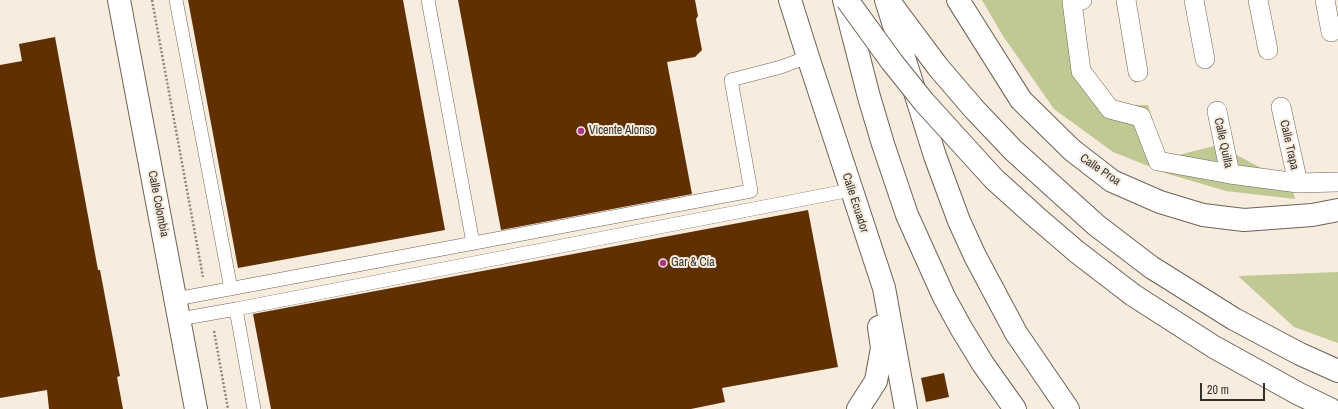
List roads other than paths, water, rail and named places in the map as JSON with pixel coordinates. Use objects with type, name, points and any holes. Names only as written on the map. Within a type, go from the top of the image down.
[{"type":"main road","name":"Calle Colombia","points":[[119,0],[196,409]]},
{"type":"main road","name":"Calle Ecuador","points":[[790,0],[884,288],[906,409]]},
{"type":"main road","points":[[846,0],[924,102],[994,179],[1034,216],[1133,295],[1221,351],[1292,391],[1330,409]]},
{"type":"main road","points":[[846,0],[869,97],[883,144],[907,214],[944,297],[983,364],[1015,409]]},
{"type":"main road","points":[[887,0],[938,67],[1012,150],[1096,225],[1152,267],[1234,319],[1300,354],[1338,372]]},
{"type":"main road","points":[[887,0],[935,156],[959,221],[975,256],[1016,333],[1068,409]]},
{"type":"main road","name":"Calle Proa","points":[[958,0],[1021,100],[1072,150],[1112,181],[1160,202],[1203,215],[1244,220],[1312,214],[1338,210]]},
{"type":"main road","points":[[853,196],[882,348],[876,381],[858,409]]},
{"type":"street","points":[[1082,0],[1072,2],[1081,71],[1110,109],[1141,117],[1158,161],[1230,174],[1298,183],[1338,182]]},
{"type":"street","points":[[1126,0],[1138,72]]},
{"type":"street","points":[[1194,0],[1205,59]]},
{"type":"street","points":[[1258,0],[1268,50]]},
{"type":"street","points":[[1325,0],[1331,32]]},
{"type":"street","name":"Calle Trapa","points":[[1281,107],[1298,183]]},
{"type":"street","name":"Calle Quilla","points":[[1217,111],[1230,174]]},
{"type":"lane","points":[[176,0],[231,289]]},
{"type":"lane","points":[[428,0],[473,243]]},
{"type":"lane","points":[[178,309],[206,293],[751,191],[731,80],[782,67],[808,57]]},
{"type":"lane","points":[[178,309],[211,314],[853,196]]},
{"type":"lane","points":[[236,309],[254,409]]},
{"type":"place","name":"Vicente Alonso","points":[[581,131]]},
{"type":"place","name":"Gar & Cía","points":[[663,263]]}]
